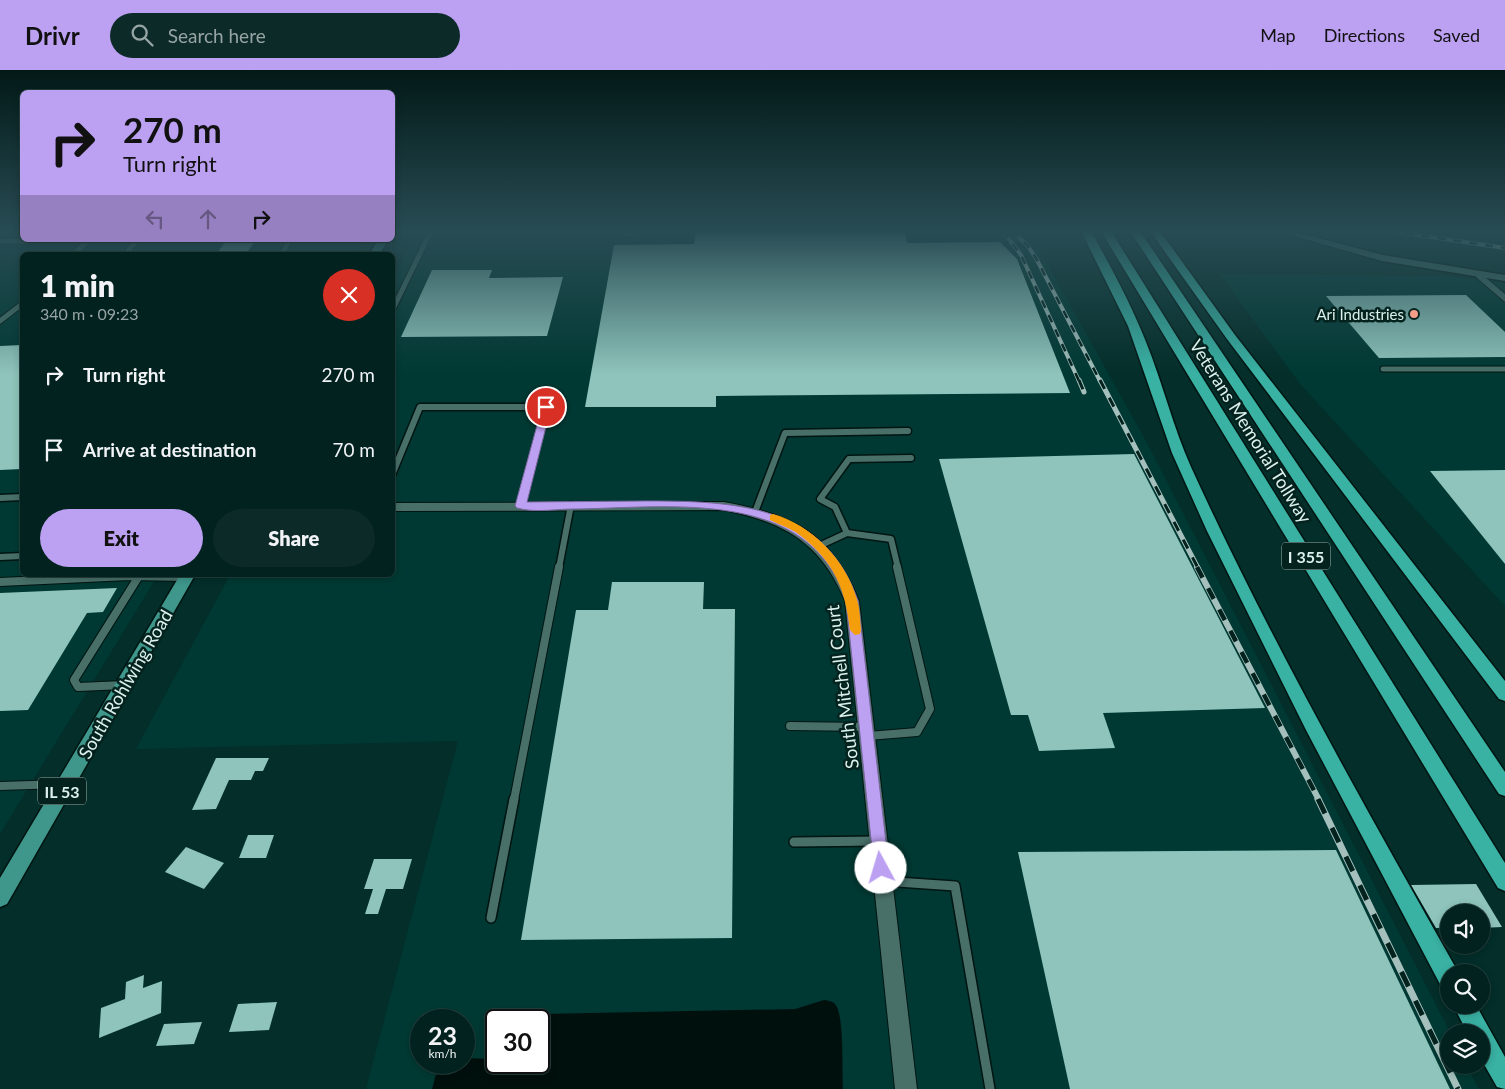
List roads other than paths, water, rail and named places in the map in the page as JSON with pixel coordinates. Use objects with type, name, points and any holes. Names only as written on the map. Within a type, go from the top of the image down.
[{"type":"highway","points":[[1111,279],[1126,307],[1183,463],[1209,518],[1308,718],[1392,878],[1441,964]]},
{"type":"highway","name":"Veterans Memorial Tollway","points":[[1135,279],[1505,881]]},
{"type":"highway","name":"Veterans Memorial Tollway","points":[[1166,279],[1505,788]]},
{"type":"highway","points":[[1189,279],[1231,337],[1505,694]]},
{"type":"highway","points":[[1490,1053],[1505,1079]]},
{"type":"main road","name":"South Rohlwing Road","points":[[0,897],[187,577]]},
{"type":"street","points":[[1483,279],[1505,299]]},
{"type":"street","name":"South Mitchell Court","points":[[395,507],[705,504],[755,512],[804,532],[819,546],[840,572],[852,601],[906,1089]]},
{"type":"lane","points":[[395,306],[408,279]]},
{"type":"lane","points":[[0,321],[20,306]]},
{"type":"lane","points":[[1383,368],[1505,369]]},
{"type":"lane","points":[[395,468],[420,407],[546,407],[520,506]]},
{"type":"lane","points":[[755,512],[785,433],[908,431]]},
{"type":"lane","points":[[847,533],[835,507],[820,499],[849,459],[911,458]]},
{"type":"lane","points":[[0,498],[20,497]]},
{"type":"lane","points":[[491,918],[571,505]]},
{"type":"lane","points":[[790,726],[867,732],[917,732],[930,709],[891,539],[847,533],[819,546]]},
{"type":"lane","points":[[0,557],[20,556]]},
{"type":"lane","points":[[0,582],[115,577]]},
{"type":"lane","points":[[124,685],[78,687],[74,680],[137,577]]},
{"type":"lane","points":[[0,786],[66,784]]},
{"type":"lane","points":[[794,842],[878,841]]},
{"type":"lane","points":[[883,881],[955,886],[990,1089]]},
{"type":"railway","points":[[1032,279],[1079,381]]},
{"type":"railway","points":[[1047,279],[1100,381]]},
{"type":"railway","points":[[1079,380],[1084,392]]},
{"type":"railway","points":[[1100,380],[1198,568]]},
{"type":"railway","points":[[1197,567],[1319,800]]},
{"type":"railway","points":[[1318,799],[1458,1089]]},
{"type":"place","name":"Ari Industries","points":[[1414,314]]}]
